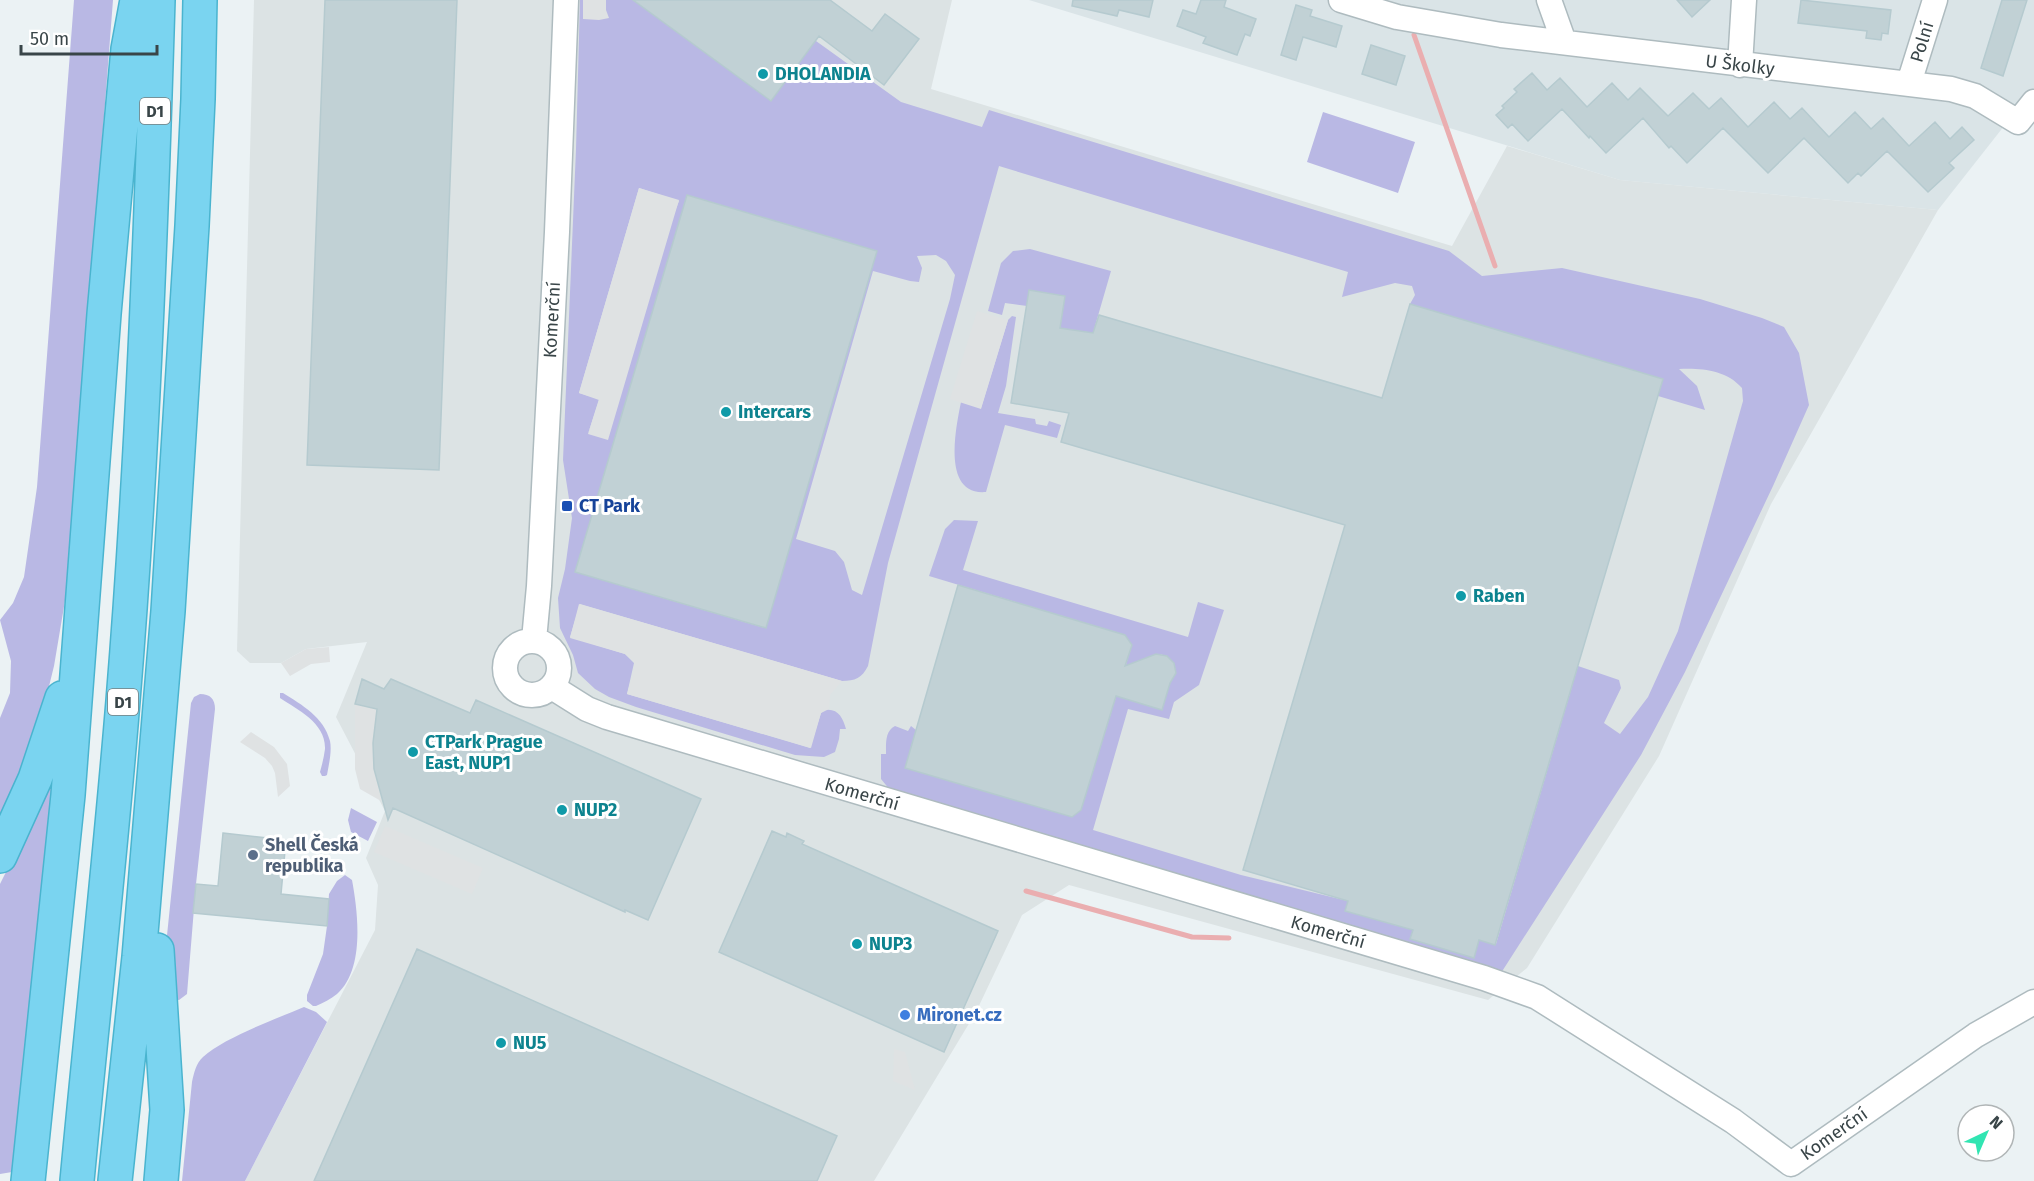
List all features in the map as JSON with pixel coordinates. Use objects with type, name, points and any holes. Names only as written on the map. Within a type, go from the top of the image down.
[{"type":"highway","points":[[28,1181],[68,795],[81,603],[128,49],[137,0]]},
{"type":"highway","name":"D1","points":[[77,1181],[122,714],[131,592],[152,222],[158,0]]},
{"type":"highway","name":"D1","points":[[115,1181],[139,957],[168,611],[192,226],[200,0]]},
{"type":"highway","points":[[0,856],[32,787],[60,707],[81,603]]},
{"type":"highway","points":[[150,827],[157,929],[158,999],[167,1110],[161,1181]]},
{"type":"street","name":"Komerční","points":[[534,640],[539,586],[557,232],[566,0]]},
{"type":"street","name":"U Školky","points":[[1341,0],[1397,17],[1501,35],[1951,89],[1975,96],[2018,122],[2034,102]]},
{"type":"street","points":[[1549,0],[1564,42]]},
{"type":"street","points":[[1740,65],[1744,0]]},
{"type":"street","name":"Polní","points":[[1909,84],[1935,0]]},
{"type":"street","points":[[534,640],[550,647],[556,654],[560,671],[552,687],[545,693],[527,695],[512,687],[505,670],[508,655],[519,644],[534,640]]},
{"type":"street","name":"Komerční","points":[[552,687],[587,709],[607,717],[1473,975],[1537,997],[1732,1120],[1791,1164],[1976,1035],[2034,1002]]},
{"type":"shaded area","points":[[74,0],[113,0],[68,583],[54,666],[38,731],[0,822],[0,718],[10,693],[11,661],[0,620],[13,603],[24,577],[37,487]]},
{"type":"shaded area","points":[[254,0],[952,0],[931,89],[1452,246],[1507,146],[1620,180],[1938,210],[1771,504],[1659,756],[1527,968],[1488,1000],[1069,885],[1022,915],[976,1012],[874,1181],[245,1181],[375,930],[378,885],[366,858],[385,811],[336,717],[367,642],[306,649],[281,663],[250,663],[237,651]]},
{"type":"shaded area","points":[[580,0],[759,0],[901,102],[982,127],[989,110],[1449,251],[1482,276],[1562,268],[1700,299],[1762,318],[1784,327],[1799,353],[1809,405],[1685,672],[1641,755],[1501,973],[890,790],[881,779],[881,754],[886,754],[887,738],[892,728],[895,726],[908,731],[911,726],[916,730],[905,768],[1072,817],[1081,810],[1132,645],[1125,635],[929,576],[945,529],[954,520],[978,521],[963,570],[1188,637],[1198,602],[1224,610],[1199,685],[1174,702],[1169,719],[1128,709],[1093,830],[1241,875],[1348,901],[1346,911],[1398,926],[1416,921],[1410,939],[1474,958],[1479,940],[1496,944],[1578,666],[1619,680],[1621,688],[1604,723],[1620,734],[1648,697],[1678,631],[1743,401],[1742,388],[1736,382],[1713,371],[1679,369],[1697,386],[1705,410],[1658,396],[1410,304],[1415,295],[1412,286],[1395,283],[1342,297],[1348,272],[999,166],[888,563],[868,666],[861,676],[842,681],[580,604],[570,637],[625,654],[634,663],[627,694],[810,748],[821,713],[825,710],[837,712],[846,729],[840,729],[835,752],[824,757],[795,755],[609,697],[595,689],[578,673],[573,655],[560,628],[558,598],[565,569],[572,518],[563,460]],"holes":[[[639,188],[679,201],[588,434],[599,399],[579,393]],[[687,195],[876,251],[765,628],[575,572]],[[936,255],[946,261],[955,275],[950,299],[862,595],[852,590],[844,562],[835,551],[796,539],[873,271],[919,282],[922,268],[917,256]],[[1156,654],[1168,657],[1175,671],[1166,686],[1168,689],[1162,710]]]},
{"type":"shaded area","points":[[583,0],[606,0],[609,18],[583,19]]},
{"type":"shaded area","points":[[1029,0],[2034,0],[2034,88],[1938,210],[1620,180]]},
{"type":"shaded area","points":[[1323,112],[1415,142],[1398,193],[1307,162]]},
{"type":"shaded area","points":[[639,188],[679,200],[608,440],[588,434],[599,400],[579,393]]},
{"type":"shaded area","points":[[1030,249],[1111,271],[1093,333],[1060,328],[1065,296],[1027,306],[1005,303],[1002,315],[988,311],[1001,263],[1013,251]]},
{"type":"shaded area","points":[[977,311],[1008,320],[981,409],[950,399]]},
{"type":"shaded area","points":[[1012,316],[1016,317],[1006,386],[998,413],[1035,419],[1036,424],[1047,426],[1049,421],[1061,425],[1057,438],[1005,425],[986,492],[972,490],[962,483],[957,472],[955,458],[956,427],[961,402],[981,408],[1008,320]]},
{"type":"shaded area","points":[[579,604],[842,681],[830,695],[829,709],[821,713],[811,748],[627,694],[634,662],[625,654],[570,638]]},
{"type":"shaded area","points":[[329,647],[330,662],[311,664],[290,676],[281,663],[306,649]]},
{"type":"shaded area","points":[[280,693],[305,707],[323,725],[331,745],[327,775],[322,776],[320,772],[325,749],[321,732],[310,718],[280,698]]},
{"type":"shaded area","points":[[200,694],[211,698],[215,709],[187,994],[179,1000],[173,999],[166,945],[191,703],[194,697]]},
{"type":"shaded area","points":[[355,704],[377,709],[373,761],[381,801],[360,789],[355,769]]},
{"type":"shaded area","points":[[251,732],[274,747],[287,764],[290,786],[278,797],[272,766],[265,758],[240,742]]},
{"type":"shaded area","points":[[52,780],[57,781],[12,1172],[0,1174],[0,884]]},
{"type":"shaded area","points":[[351,808],[377,822],[368,841],[351,832],[348,820]]},
{"type":"shaded area","points":[[385,826],[483,868],[472,894],[374,852]]},
{"type":"shaded area","points":[[345,875],[352,880],[354,893],[357,924],[356,956],[346,983],[337,994],[313,1006],[307,1001],[307,995],[323,954],[329,894],[337,881]]},
{"type":"shaded area","points":[[304,1007],[316,1012],[327,1022],[245,1181],[182,1181],[192,1082],[199,1062],[224,1042]]},
{"type":"shaded area","points":[[894,1049],[905,1052],[915,1090],[893,1081]]},
{"type":"building","points":[[325,0],[457,0],[439,470],[307,465]]},
{"type":"building","points":[[633,0],[830,0],[872,31],[885,14],[919,39],[884,85],[819,36],[771,101]]},
{"type":"building","points":[[1073,0],[1153,0],[1149,17],[1119,10],[1117,16],[1072,6]]},
{"type":"building","points":[[1201,0],[1226,0],[1224,7],[1256,19],[1250,36],[1245,34],[1237,55],[1203,43],[1206,37],[1177,26],[1183,10],[1196,14]]},
{"type":"building","points":[[1677,0],[1710,0],[1692,17]]},
{"type":"building","points":[[1801,0],[1891,10],[1888,34],[1882,33],[1881,40],[1866,38],[1867,31],[1798,23]]},
{"type":"building","points":[[2002,0],[2027,0],[2003,76],[1981,68]]},
{"type":"building","points":[[1296,5],[1312,10],[1310,16],[1342,26],[1336,47],[1303,37],[1296,60],[1281,55]]},
{"type":"building","points":[[1371,45],[1405,56],[1396,85],[1362,74]]},
{"type":"building","points":[[1532,73],[1547,90],[1560,78],[1587,107],[1612,83],[1628,100],[1640,88],[1668,116],[1693,93],[1709,109],[1721,98],[1748,127],[1774,102],[1790,119],[1802,108],[1829,137],[1855,112],[1871,129],[1883,118],[1909,146],[1935,122],[1950,139],[1962,127],[1974,140],[1949,163],[1954,168],[1928,192],[1887,151],[1861,176],[1858,173],[1848,183],[1804,138],[1768,173],[1723,128],[1687,163],[1671,146],[1669,148],[1643,118],[1606,153],[1562,109],[1528,141],[1512,124],[1508,128],[1496,115],[1517,92],[1514,89]]},
{"type":"building","name":"Intercars","points":[[687,195],[877,251],[766,628],[575,572]]},
{"type":"building","name":"Raben","points":[[1029,290],[1065,296],[1060,328],[1093,333],[1099,315],[1382,398],[1410,304],[1663,379],[1495,945],[1479,940],[1474,958],[1410,939],[1413,930],[1345,911],[1348,901],[1243,870],[1345,525],[1061,442],[1069,413],[1011,403]]},
{"type":"building","points":[[958,585],[1125,635],[1132,645],[1125,666],[1156,654],[1167,656],[1174,663],[1176,673],[1170,683],[1162,710],[1116,696],[1081,810],[1072,817],[905,768]]},
{"type":"building","name":"NUP2","points":[[362,679],[384,689],[391,679],[470,713],[476,700],[701,799],[648,920],[625,910],[625,912],[393,808],[388,820],[374,769],[373,743],[377,709],[355,704]]},
{"type":"building","name":"NUP3","points":[[772,831],[786,837],[787,833],[804,841],[802,844],[998,931],[944,1052],[719,952]]},
{"type":"building","points":[[223,833],[286,840],[281,894],[329,899],[327,926],[193,913],[196,884],[218,886]]},
{"type":"building","name":"NU5","points":[[417,949],[837,1136],[817,1181],[314,1181]]},
{"type":"waterway","points":[[1414,35],[1495,266]]},
{"type":"waterway","points":[[1026,891],[1192,937],[1229,938]]},
{"type":"place","name":"DHOLANDIA","points":[[763,74]]},
{"type":"place","name":"Intercars","points":[[726,412]]},
{"type":"place","name":"CT Park","points":[[567,506]]},
{"type":"place","name":"Raben","points":[[1461,596]]},
{"type":"place","name":"CTPark Prague East, NUP1","points":[[413,752]]},
{"type":"place","name":"NUP2","points":[[562,810]]},
{"type":"place","name":"Shell Česká republika","points":[[253,855]]},
{"type":"place","name":"NUP3","points":[[857,944]]},
{"type":"place","name":"Mironet.cz","points":[[905,1015]]},
{"type":"place","name":"NU5","points":[[501,1043]]}]
